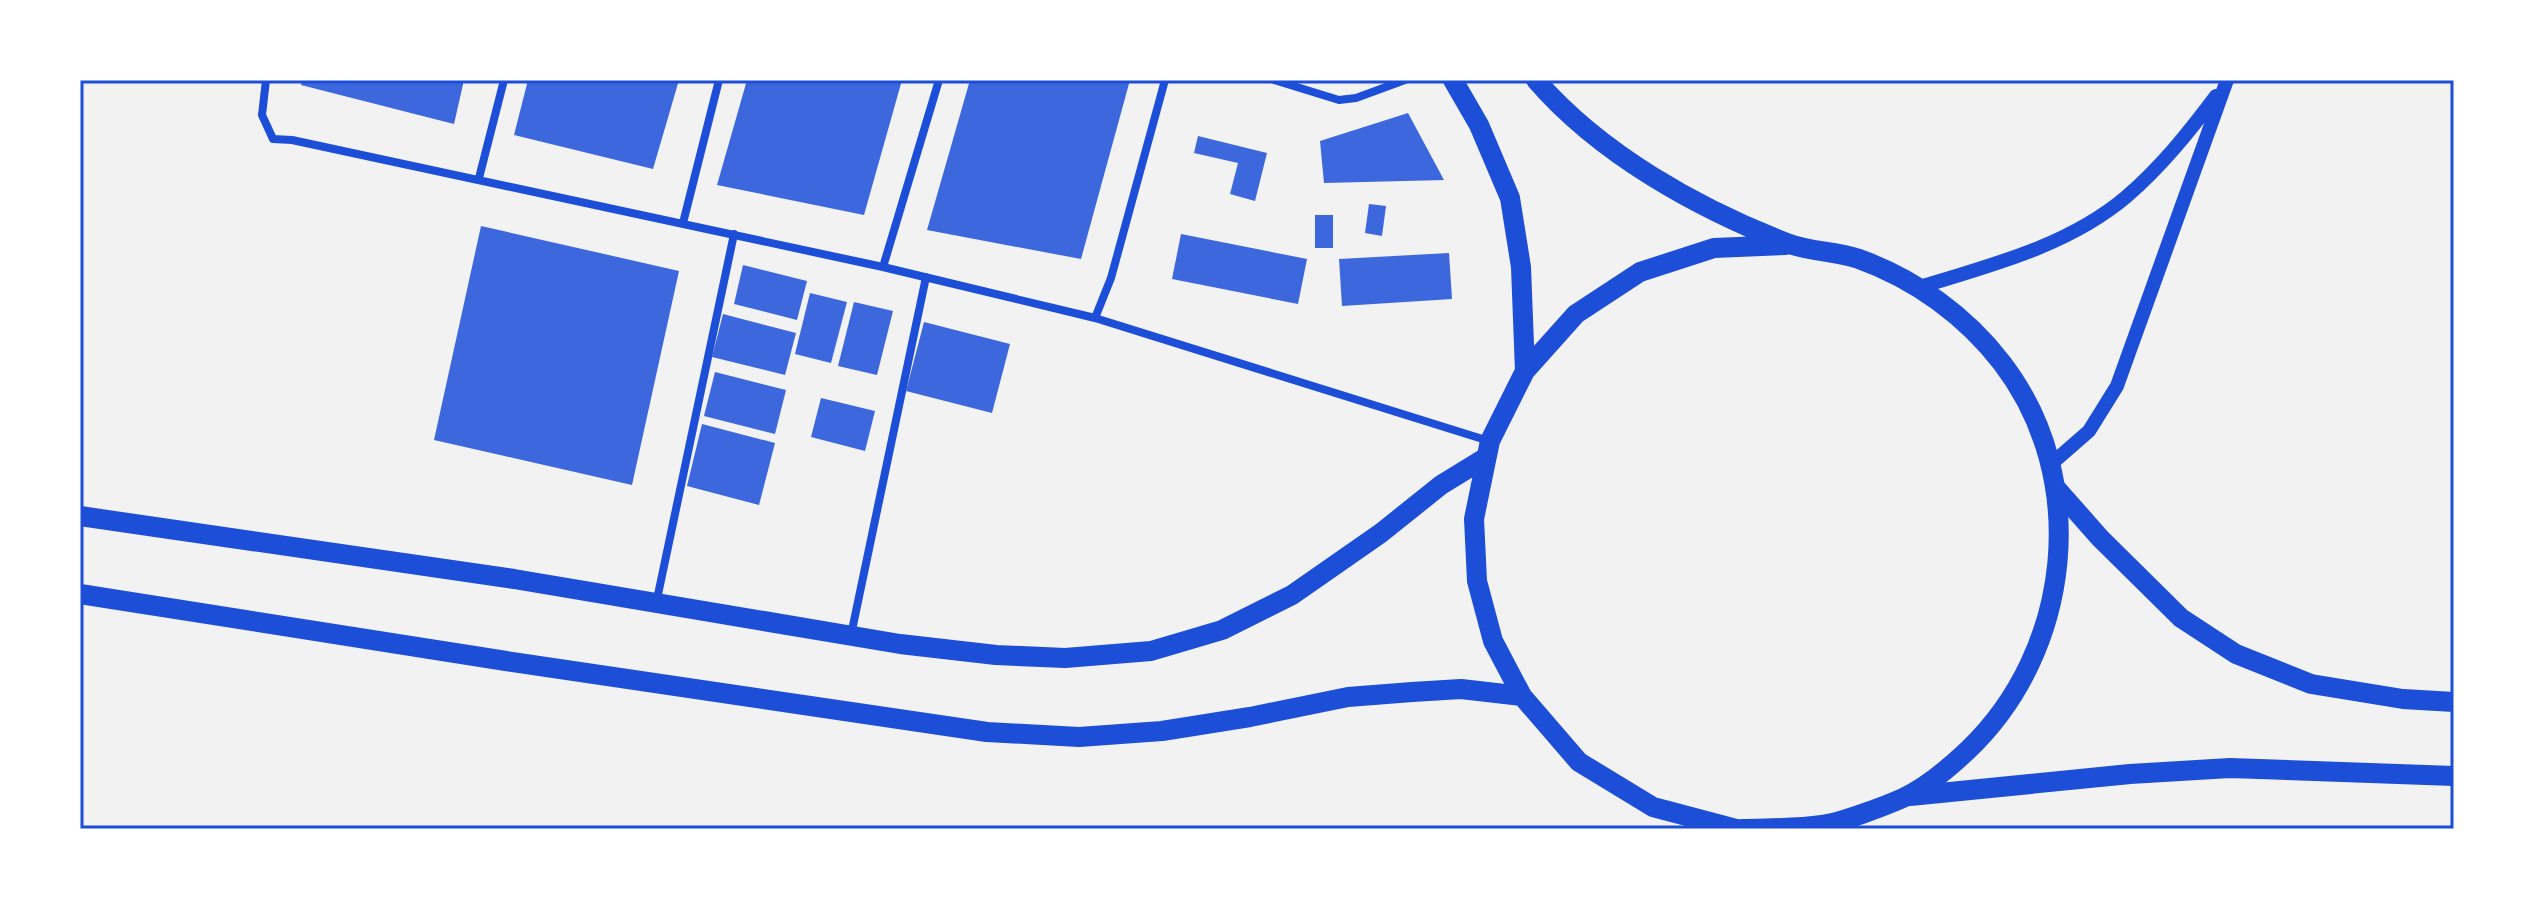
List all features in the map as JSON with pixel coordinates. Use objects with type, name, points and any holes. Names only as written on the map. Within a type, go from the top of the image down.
[{"type":"main road","points":[[1453,80],[1479,125],[1510,198],[1521,267],[1525,371]]},
{"type":"main road","points":[[1536,80],[1551,97],[1628,162],[1713,210],[1790,245]]},
{"type":"main road","points":[[1906,797],[1949,768],[1988,732],[2019,689],[2041,642],[2055,591],[2060,539],[2055,487],[2032,412],[2003,363],[1965,322],[1920,287],[1858,258],[1790,245],[1714,248],[1640,272],[1576,314],[1525,371],[1487,449],[1474,519],[1477,581],[1493,641],[1522,696],[1579,762],[1653,807],[1739,829],[1824,825],[1906,797],[2130,774],[2230,768],[2454,776]]},
{"type":"main road","points":[[80,516],[514,579],[851,636],[996,655],[1065,658],[1151,651],[1222,630],[1292,595],[1381,533],[1487,449]]},
{"type":"main road","points":[[2055,487],[2100,538],[2181,618],[2236,654],[2311,684],[2403,699],[2454,702]]},
{"type":"main road","points":[[80,594],[987,732],[1079,737],[1162,731],[1348,697],[1412,692],[1461,689],[1522,696]]},
{"type":"street","points":[[266,80],[262,115],[273,139],[292,140],[479,178],[883,267],[1095,318],[1487,449]]},
{"type":"street","points":[[479,178],[504,80]]},
{"type":"street","points":[[683,223],[719,80]]},
{"type":"street","points":[[883,267],[939,80]]},
{"type":"street","points":[[1095,318],[1111,278],[1165,80]]},
{"type":"street","points":[[1274,80],[1339,100],[1356,98],[1405,80]]},
{"type":"street","points":[[1920,287],[2007,261],[2068,235],[2125,198],[2176,149],[2227,82]]},
{"type":"street","points":[[2050,465],[2089,431],[2117,386],[2227,82]]},
{"type":"street","points":[[656,605],[734,234]]},
{"type":"street","points":[[851,636],[926,277]]},
{"type":"building","points":[[302,80],[464,80],[454,124],[301,85]]},
{"type":"building","points":[[528,80],[679,80],[653,169],[514,135]]},
{"type":"building","points":[[747,80],[902,80],[864,215],[717,185]]},
{"type":"building","points":[[970,80],[1130,80],[1081,259],[927,230]]},
{"type":"building","points":[[1408,113],[1444,180],[1324,183],[1320,141]]},
{"type":"building","points":[[1198,136],[1267,153],[1255,201],[1230,194],[1238,163],[1194,153]]},
{"type":"building","points":[[1369,204],[1386,206],[1382,236],[1365,233]]},
{"type":"building","points":[[1315,215],[1333,215],[1333,248],[1315,248]]},
{"type":"building","points":[[481,226],[679,271],[632,485],[434,440]]},
{"type":"building","points":[[1181,234],[1307,259],[1298,304],[1172,279]]},
{"type":"building","points":[[1449,253],[1452,299],[1342,306],[1339,259]]},
{"type":"building","points":[[743,265],[807,281],[797,320],[734,304]]},
{"type":"building","points":[[810,293],[847,302],[831,363],[795,354]]},
{"type":"building","points":[[854,302],[893,311],[877,375],[838,366]]},
{"type":"building","points":[[723,314],[796,333],[785,375],[712,357]]},
{"type":"building","points":[[924,322],[1010,344],[992,413],[906,391]]},
{"type":"building","points":[[715,372],[786,390],[775,434],[704,416]]},
{"type":"building","points":[[821,398],[875,411],[865,451],[811,437]]},
{"type":"building","points":[[702,424],[775,443],[759,505],[687,486]]}]
